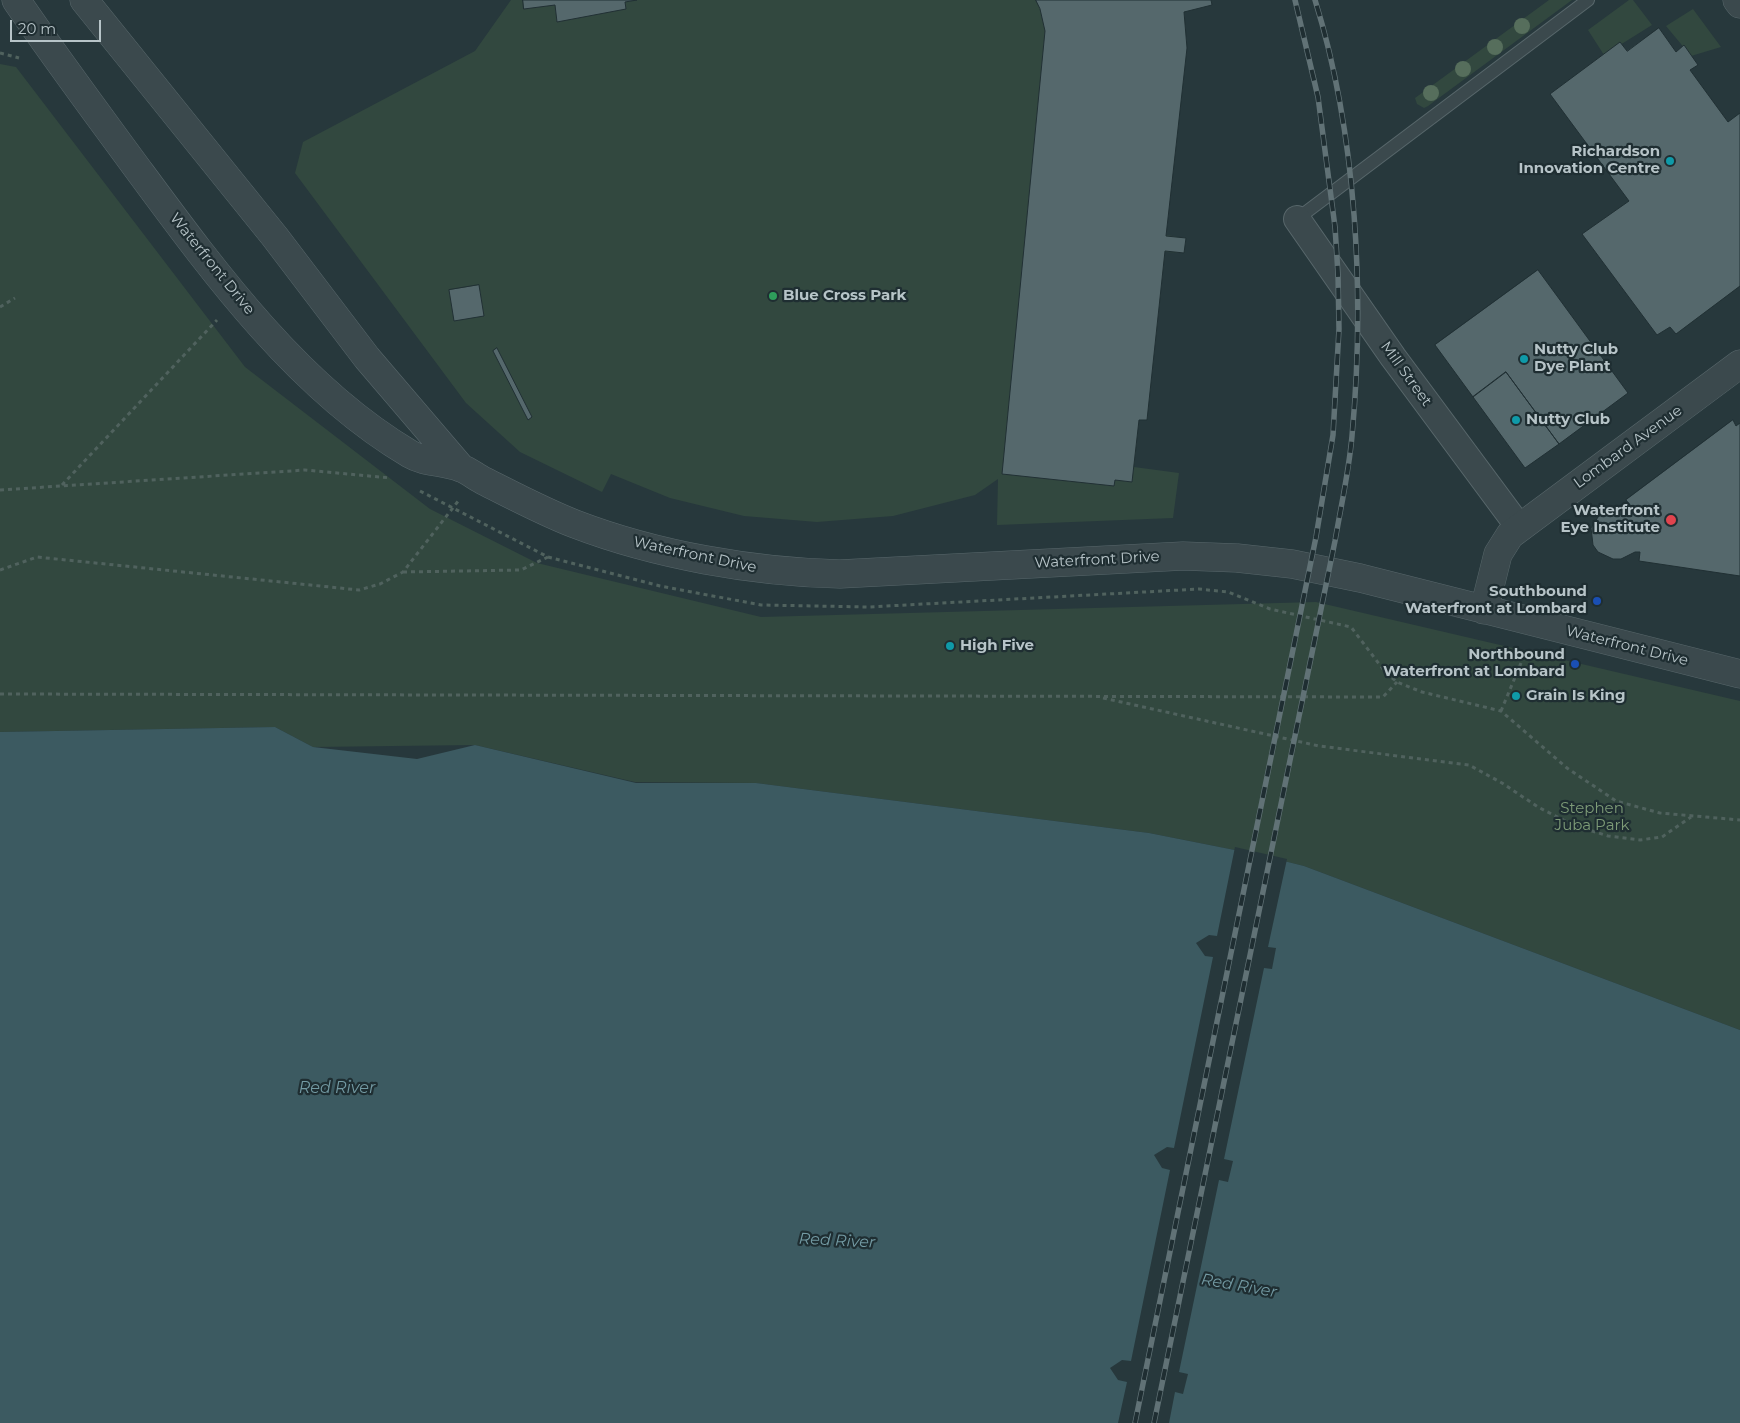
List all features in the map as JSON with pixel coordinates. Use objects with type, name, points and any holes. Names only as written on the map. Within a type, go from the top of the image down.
[{"type":"street","name":"Waterfront Drive","points":[[16,0],[186,235],[282,348],[343,405],[402,449],[418,458],[460,468],[537,508],[607,535],[716,562],[776,572],[840,574],[1183,556],[1237,558],[1292,564],[1340,574],[1740,674]]},
{"type":"street","name":"Waterfront Drive","points":[[84,0],[275,237],[367,358],[460,468]]},
{"type":"street","points":[[1737,0],[1740,4]]},
{"type":"street","name":"Mill Street","points":[[1297,218],[1393,357],[1519,527]]},
{"type":"street","name":"Lombard Avenue","points":[[1484,610],[1501,549],[1510,535],[1740,364]]},
{"type":"lane","points":[[1297,218],[1588,0]]},
{"type":"path","points":[[0,307],[15,298]]},
{"type":"path","points":[[62,486],[217,320]]},
{"type":"path","points":[[0,490],[305,470],[398,479]]},
{"type":"path","points":[[0,570],[37,557],[358,590],[380,584],[403,572],[452,509],[548,557],[660,586],[761,605],[869,607],[1199,589],[1228,592],[1270,609],[1351,627],[1386,672],[1398,682],[1422,692],[1501,710],[1567,768],[1616,801],[1644,810],[1740,820]]},
{"type":"path","points":[[403,572],[521,570],[548,557]]},
{"type":"path","points":[[1501,710],[1520,663]]},
{"type":"path","points":[[0,694],[1383,697],[1398,682]]},
{"type":"path","points":[[1096,696],[1319,746],[1469,765],[1502,782],[1538,807],[1573,825],[1608,836],[1640,840],[1662,837],[1691,816]]},
{"type":"green space","name":"Blue Cross Park","points":[[511,0],[1211,0],[1212,5],[1184,12],[1187,48],[1166,235],[1186,238],[1184,253],[1165,252],[1147,420],[1139,420],[1134,467],[1179,473],[1173,518],[997,525],[998,479],[975,495],[893,516],[817,522],[744,516],[670,498],[611,474],[602,492],[520,452],[466,403],[295,173],[303,142],[475,51]]},
{"type":"green space","points":[[1549,0],[1572,0],[1428,106],[1424,108],[1417,104],[1415,98]]},
{"type":"green space","points":[[1629,0],[1633,0],[1652,25],[1604,55],[1588,30]]},
{"type":"green space","points":[[1693,9],[1721,47],[1691,56],[1666,26]]},
{"type":"green space","name":"Stephen Juba Park","points":[[0,64],[16,67],[245,367],[430,509],[537,563],[761,617],[1316,602],[1740,701],[1740,1030],[1304,866],[1260,855],[1149,833],[756,783],[635,782],[475,745],[313,747],[275,727],[0,732]]},
{"type":"water","name":"Red River","points":[[275,727],[313,747],[417,759],[475,745],[636,783],[756,783],[1149,833],[1260,855],[1304,866],[1740,1030],[1740,1423],[0,1423],[0,732]]},
{"type":"pier","points":[[1235,847],[1287,859],[1268,947],[1276,948],[1272,969],[1264,968],[1224,1159],[1233,1161],[1228,1182],[1219,1180],[1179,1372],[1188,1374],[1183,1394],[1175,1392],[1169,1423],[1118,1423],[1127,1382],[1118,1380],[1110,1368],[1122,1360],[1131,1361],[1170,1170],[1162,1168],[1154,1155],[1167,1147],[1174,1148],[1213,957],[1205,956],[1196,943],[1209,935],[1217,936]]},
{"type":"building","points":[[523,0],[637,0],[625,2],[626,9],[557,22],[555,5],[524,9]]},
{"type":"building","points":[[1036,0],[1211,0],[1212,5],[1184,12],[1187,48],[1166,236],[1186,238],[1184,253],[1165,251],[1147,420],[1139,420],[1132,482],[1115,480],[1114,486],[1002,474],[1045,31]]},
{"type":"building","name":"Richardson Innovation Centre","points":[[1659,28],[1676,52],[1684,45],[1698,65],[1690,70],[1728,122],[1740,113],[1740,286],[1676,334],[1670,327],[1657,335],[1582,234],[1629,201],[1550,94],[1620,42],[1627,51]]},
{"type":"building","name":"Nutty Club Dye Plant","points":[[1538,270],[1628,393],[1559,444],[1506,372],[1473,397],[1435,345]]},
{"type":"building","points":[[479,285],[484,316],[454,321],[449,290]]},
{"type":"building","points":[[497,348],[532,417],[528,420],[493,351]]},
{"type":"building","name":"Nutty Club","points":[[1506,372],[1559,444],[1525,468],[1473,397]]},
{"type":"building","points":[[1733,420],[1736,426],[1740,423],[1740,576],[1639,561],[1640,552],[1635,552],[1621,559],[1613,559],[1598,552],[1593,545],[1591,528],[1600,514],[1615,508],[1624,509],[1630,505],[1626,500]]},
{"type":"railway","points":[[1135,1423],[1316,537],[1333,435],[1339,329],[1335,227],[1318,97],[1295,0]]},
{"type":"railway","points":[[1154,1423],[1335,541],[1351,449],[1358,328],[1354,216],[1349,160],[1340,105],[1329,52],[1315,0]]},
{"type":"place","name":"Richardson Innovation Centre","points":[[1670,161]]},
{"type":"place","name":"Blue Cross Park","points":[[773,296]]},
{"type":"place","name":"Nutty Club Dye Plant","points":[[1524,359]]},
{"type":"place","name":"Nutty Club","points":[[1516,420]]},
{"type":"place","name":"Waterfront Eye Institute","points":[[1671,520]]},
{"type":"place","name":"Southbound Waterfront at Lombard","points":[[1597,601]]},
{"type":"place","name":"High Five","points":[[950,646]]},
{"type":"place","name":"Northbound Waterfront at Lombard","points":[[1575,664]]},
{"type":"place","name":"Grain Is King","points":[[1516,696]]}]
